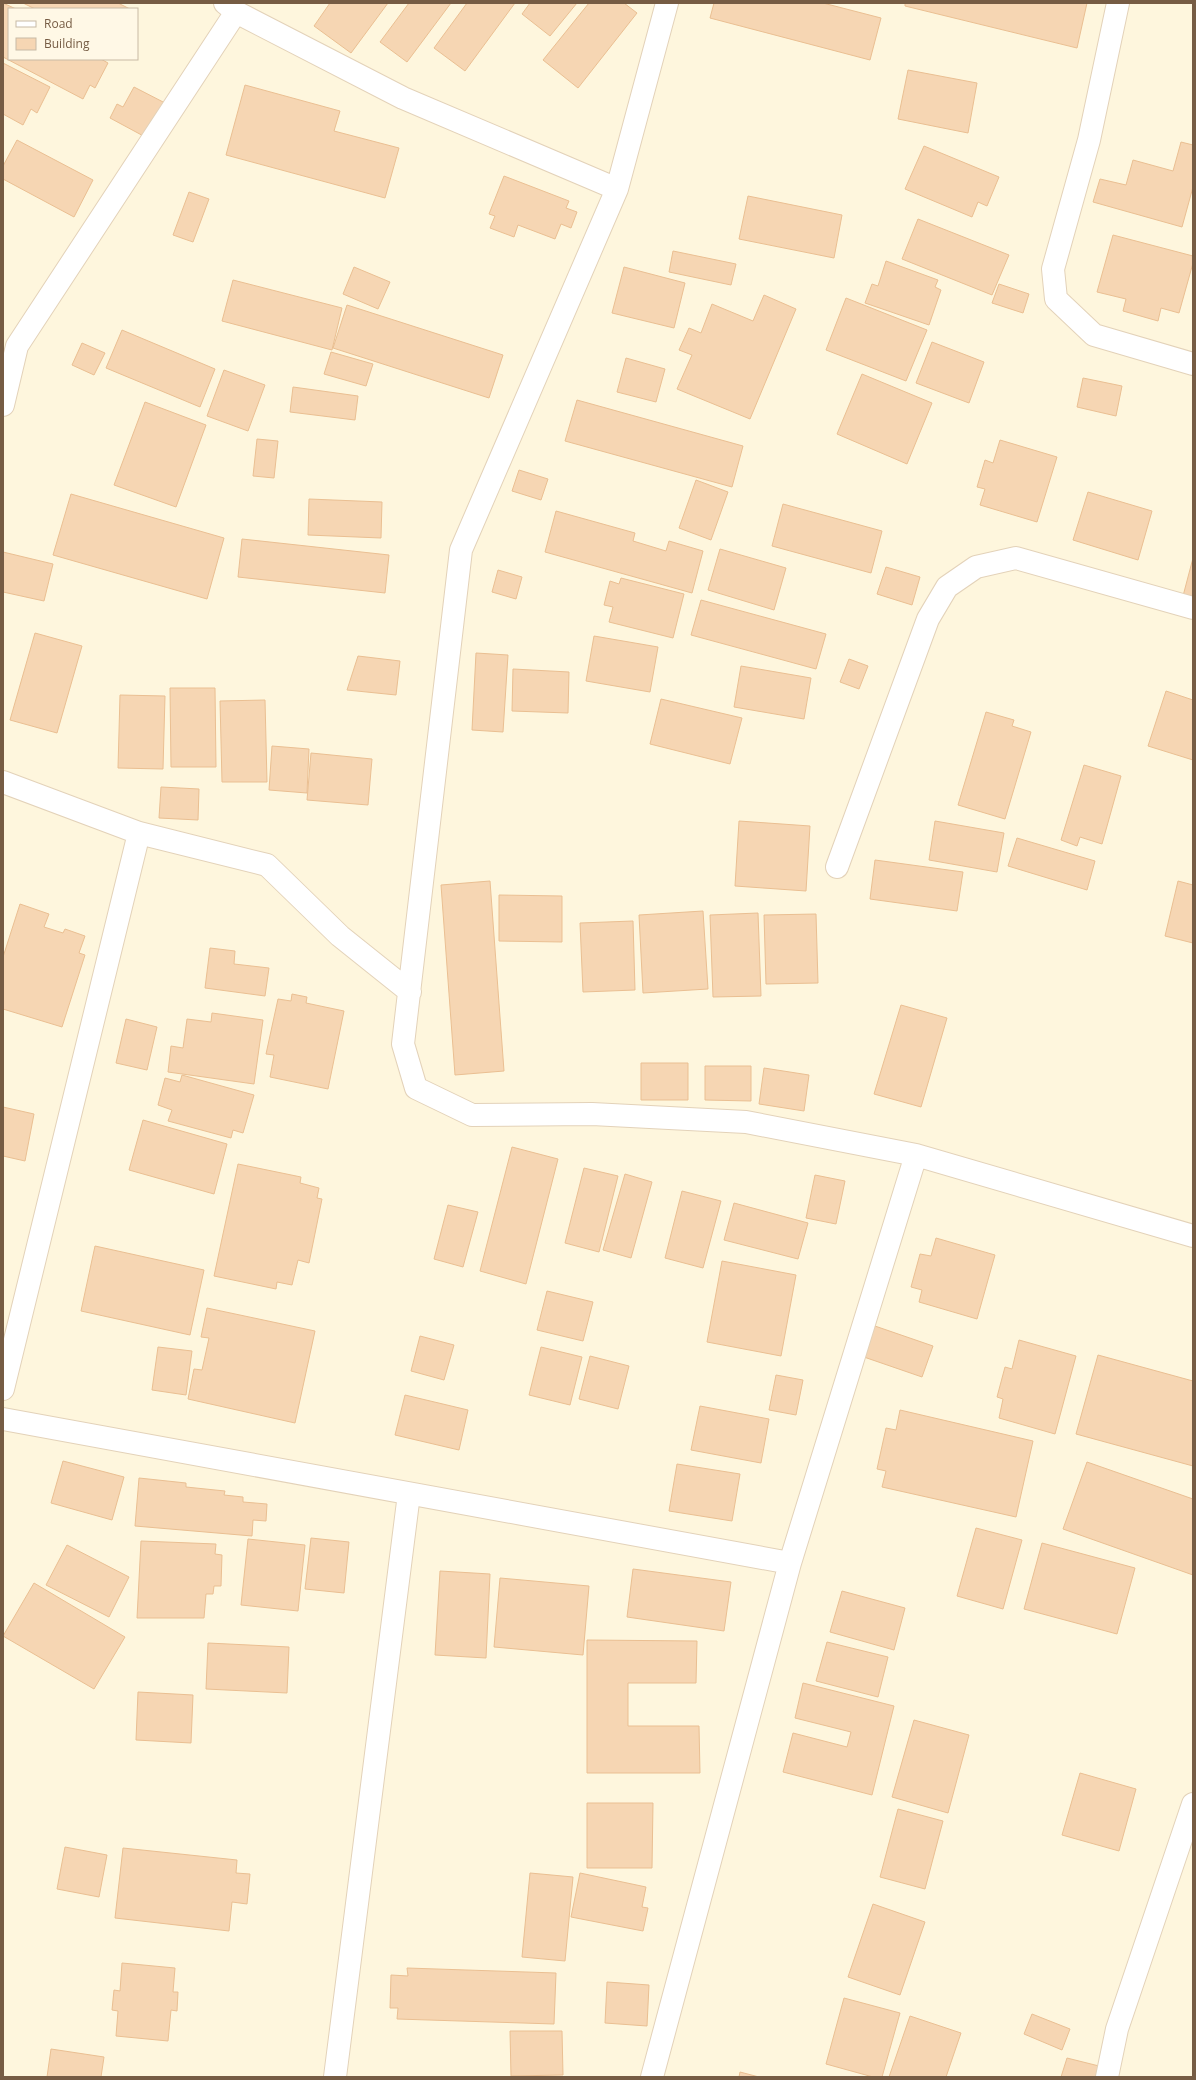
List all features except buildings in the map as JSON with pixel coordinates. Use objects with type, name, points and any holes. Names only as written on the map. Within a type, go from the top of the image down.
[{"type":"street","points":[[667,3],[617,189],[461,550],[403,1044],[416,1088],[472,1115],[592,1114],[746,1122],[916,1155],[1193,1236]]},
{"type":"street","points":[[1118,3],[1089,140],[1053,269],[1056,299],[1094,335],[1193,364]]},
{"type":"street","points":[[3,405],[10,343],[230,7],[403,98],[617,189]]},
{"type":"street","points":[[837,867],[928,619],[947,587],[976,567],[1016,558],[1193,608]]},
{"type":"street","points":[[3,782],[139,833],[267,864],[340,936],[410,992]]},
{"type":"street","points":[[3,1389],[139,833]]},
{"type":"street","points":[[652,2077],[790,1564],[916,1155]]},
{"type":"street","points":[[3,1419],[790,1564]]},
{"type":"street","points":[[335,2077],[409,1494]]},
{"type":"street","points":[[1107,2077],[1117,2029],[1193,1804]]}]
